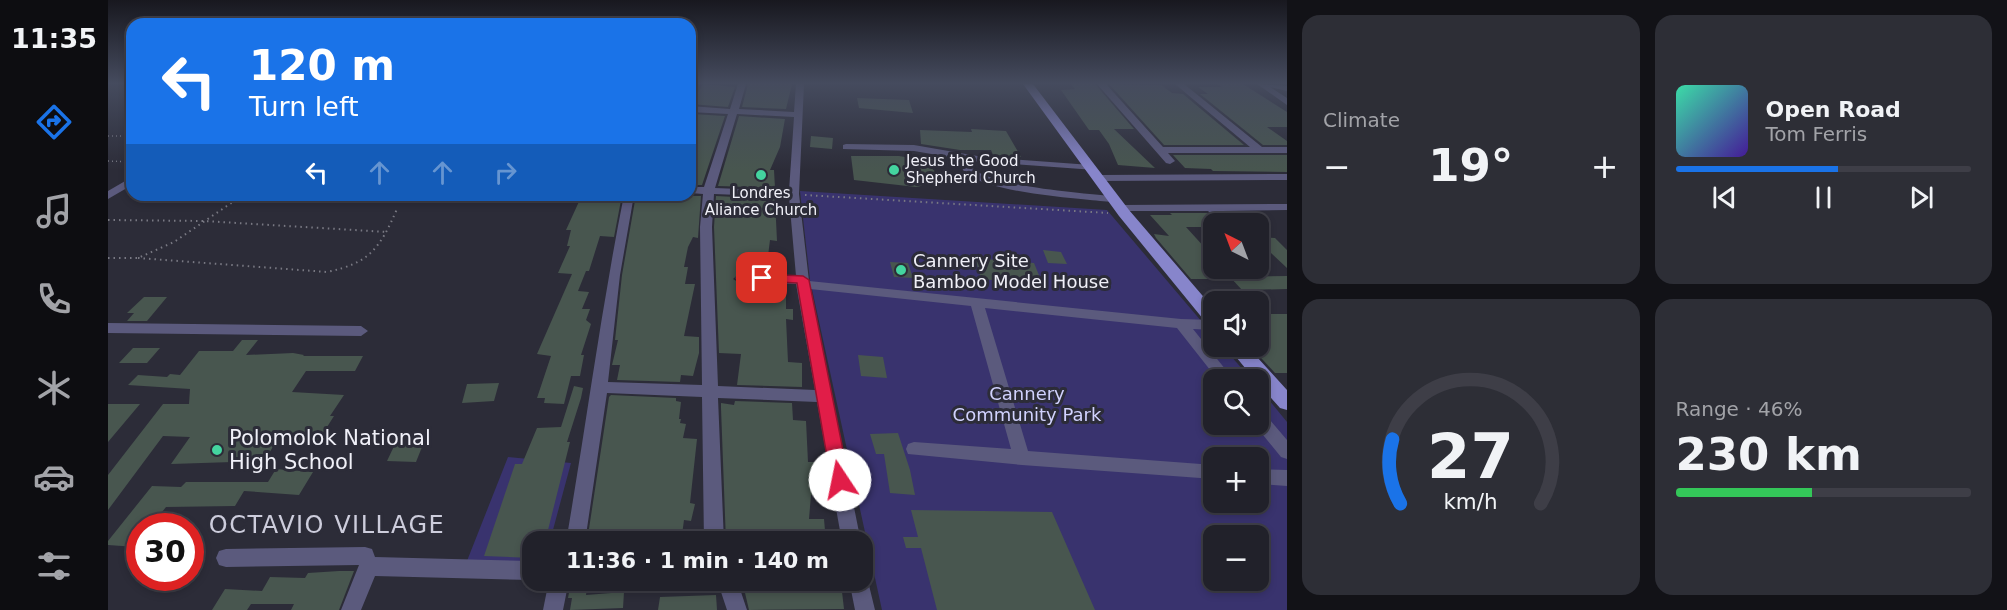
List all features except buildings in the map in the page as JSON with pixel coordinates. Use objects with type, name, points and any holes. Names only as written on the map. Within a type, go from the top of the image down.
[{"type":"main road","points":[[1049,112],[1119,206],[1203,309]]},
{"type":"main road","points":[[1246,357],[1287,403]]},
{"type":"street","points":[[714,531],[706,227],[709,190],[732,112]]},
{"type":"street","points":[[756,112],[798,115],[794,194],[803,282],[850,531]]},
{"type":"street","points":[[1126,112],[1170,161]]},
{"type":"street","points":[[1214,112],[1260,150]]},
{"type":"street","points":[[846,147],[914,148],[1094,173],[1287,177]]},
{"type":"street","points":[[1159,150],[1287,150]]},
{"type":"street","points":[[966,157],[965,164],[970,173],[988,179],[1119,206],[1284,209]]},
{"type":"street","points":[[108,195],[126,187]]},
{"type":"street","points":[[696,189],[794,194]]},
{"type":"street","points":[[577,531],[600,387],[614,275],[628,201]]},
{"type":"street","points":[[1210,207],[1218,213]]},
{"type":"street","points":[[741,278],[803,282],[1181,324],[1203,323]]},
{"type":"street","points":[[977,302],[1022,458]]},
{"type":"street","points":[[1181,324],[1218,369]]},
{"type":"street","points":[[110,331],[362,331]]},
{"type":"street","points":[[600,387],[824,396]]},
{"type":"street","points":[[1269,431],[1287,452]]},
{"type":"street","points":[[914,449],[1203,471]]},
{"type":"street","points":[[1269,477],[1287,478]]},
{"type":"street","points":[[226,558],[362,555],[369,566],[351,610]]},
{"type":"street","points":[[369,566],[522,571]]},
{"type":"street","points":[[553,610],[557,591]]},
{"type":"street","points":[[731,591],[737,610]]},
{"type":"street","points":[[861,591],[865,610]]},
{"type":"path","points":[[108,136],[126,136]]},
{"type":"path","points":[[108,161],[126,162]]},
{"type":"path","points":[[794,194],[1119,206]]},
{"type":"path","points":[[138,258],[174,242],[234,201]]},
{"type":"path","points":[[108,258],[138,258],[327,272],[352,268],[370,258],[404,201]]},
{"type":"path","points":[[108,220],[204,221],[387,232]]},
{"type":"green space","name":"Cannery Community Park","points":[[800,191],[1107,210],[1203,323],[1203,357],[1232,357],[1242,369],[1203,369],[1203,435],[1269,435],[1269,400],[1287,422],[1287,610],[882,610],[873,569],[873,531],[865,531],[810,280]]},
{"type":"green space","points":[[508,457],[571,463],[553,531],[522,531],[522,569],[465,566]]},
{"type":"place","name":"Jesus the Good Shepherd Church","points":[[894,170]]},
{"type":"place","name":"Londres Aliance Church","points":[[761,175]]},
{"type":"place","name":"Cannery Site Bamboo Model House","points":[[901,270]]},
{"type":"place","name":"Polomolok National High School","points":[[217,450]]},
{"type":"district","name":"OCTAVIO VILLAGE","points":[[327,525]]},
{"type":"route","points":[[762,278],[803,280],[840,480]]}]
